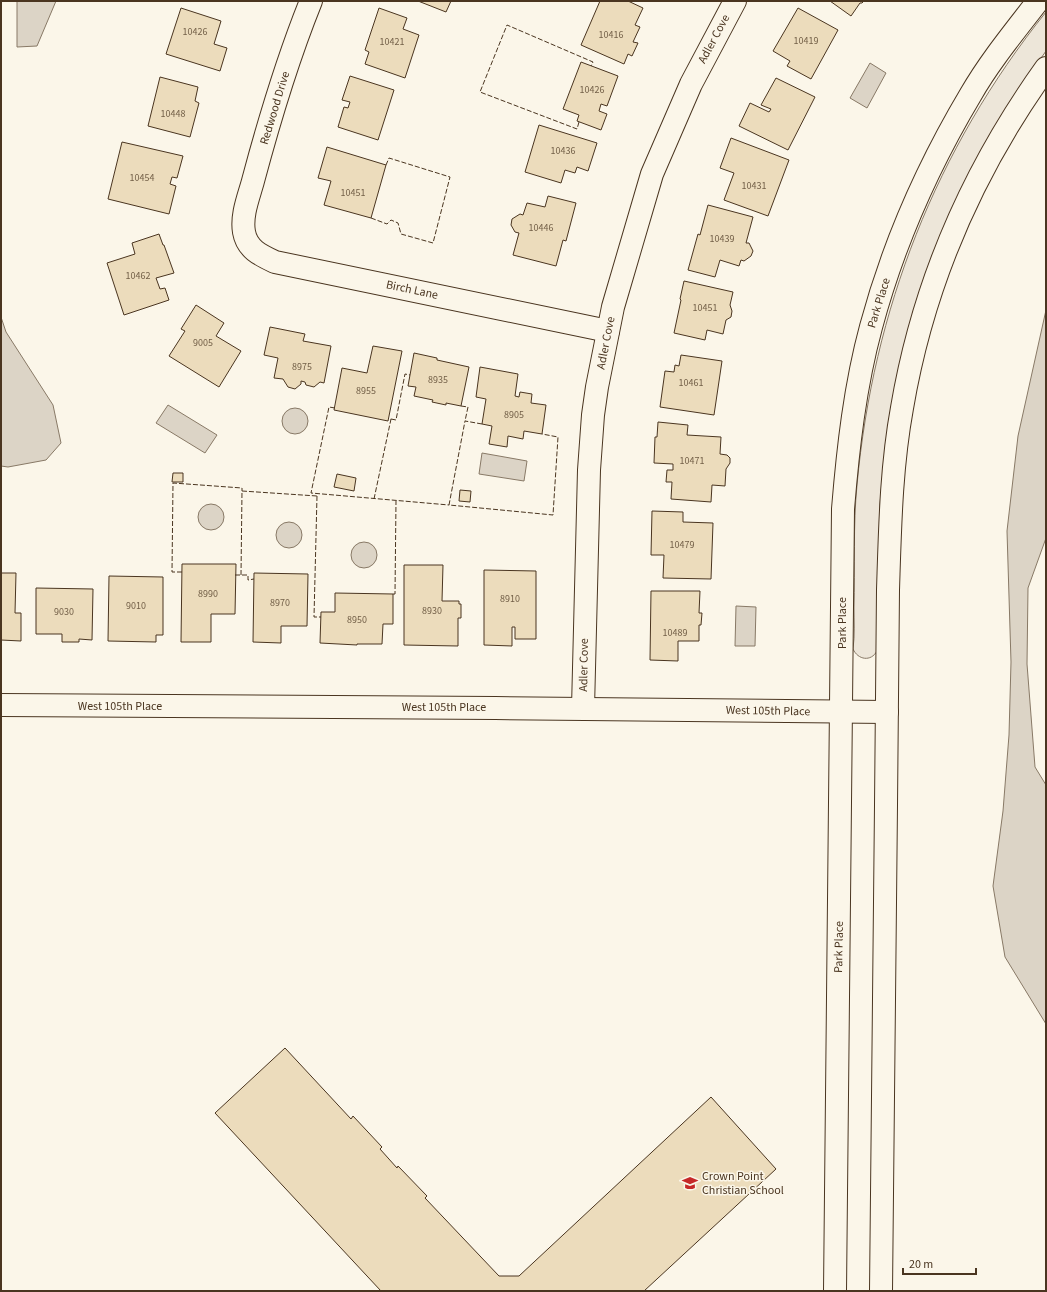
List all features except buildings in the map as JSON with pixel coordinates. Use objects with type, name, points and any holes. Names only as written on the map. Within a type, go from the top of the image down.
[{"type":"street","name":"Redwood Drive","points":[[244,218],[259,159],[296,36],[311,1]]},
{"type":"street","name":"Adler Cove","points":[[583,708],[589,470],[594,415],[612,307],[652,174],[690,84],[735,1]]},
{"type":"street","name":"Park Place","points":[[835,1291],[843,509],[855,401],[871,327],[883,286],[910,216],[936,156],[971,93],[1018,26],[1038,1]]},
{"type":"street","points":[[881,1291],[890,511],[902,409],[916,339],[928,300],[953,233],[975,184],[1011,118],[1046,68]]},
{"type":"street","name":"Birch Lane","points":[[244,218],[244,231],[248,245],[260,255],[275,262],[608,331]]},
{"type":"street","name":"West 105th Place","points":[[1,705],[583,708],[887,712]]},
{"type":"shaded area","points":[[17,1],[56,1],[37,46],[17,47]]},
{"type":"shaded area","points":[[1046,12],[1046,51],[1025,81],[893,398],[885,451],[880,504],[877,651],[871,657],[861,657],[855,653],[853,649],[857,485],[865,420],[878,357],[895,295],[916,234],[942,176],[972,119],[1007,64]]},
{"type":"shaded area","points":[[870,63],[886,73],[867,108],[850,98]]},
{"type":"shaded area","points":[[1046,310],[1046,538],[1028,588],[1027,664],[1035,767],[1046,785],[1046,1024],[1005,957],[993,886],[1003,811],[1009,735],[1011,662],[1007,531],[1018,436]]},
{"type":"shaded area","points":[[1,317],[6,332],[53,405],[61,443],[46,460],[8,467],[1,466]]},
{"type":"shaded area","points":[[168,405],[217,435],[205,453],[156,423]]},
{"type":"shaded area","points":[[295,408],[304,412],[308,421],[304,430],[295,434],[286,430],[282,421],[286,412]]},
{"type":"shaded area","points":[[482,453],[527,461],[524,481],[479,474]]},
{"type":"shaded area","points":[[211,504],[220,508],[224,517],[220,526],[211,530],[202,526],[198,517],[202,508]]},
{"type":"shaded area","points":[[289,522],[298,526],[302,535],[298,544],[289,548],[280,544],[276,535],[280,526]]},
{"type":"shaded area","points":[[364,542],[373,546],[377,555],[373,564],[364,568],[355,564],[351,555],[355,546]]},
{"type":"shaded area","points":[[736,606],[756,607],[755,646],[735,646]]},
{"type":"fence","points":[[579,122],[577,129],[480,92],[507,25],[593,62],[591,66]]},
{"type":"fence","points":[[371,218],[387,224],[391,220],[398,223],[401,234],[433,243],[450,177],[389,158],[386,165]]},
{"type":"fence","points":[[391,419],[396,420],[405,374],[410,375]]},
{"type":"fence","points":[[461,406],[468,407],[465,421]]},
{"type":"fence","points":[[335,408],[329,407],[311,493],[449,505]]},
{"type":"fence","points":[[374,499],[391,419],[389,419]]},
{"type":"fence","points":[[482,424],[465,421],[449,505],[553,515],[558,437],[542,434]]},
{"type":"fence","points":[[182,572],[172,572],[173,483],[242,488],[242,491]]},
{"type":"fence","points":[[241,575],[242,491],[317,496]]},
{"type":"fence","points":[[317,496],[314,617],[321,617]]},
{"type":"fence","points":[[393,594],[395,594],[396,501]]},
{"type":"fence","points":[[235,575],[248,575],[248,580],[254,579]]},
{"type":"place","name":"Crown Point Christian School","points":[[690,1183]]}]
